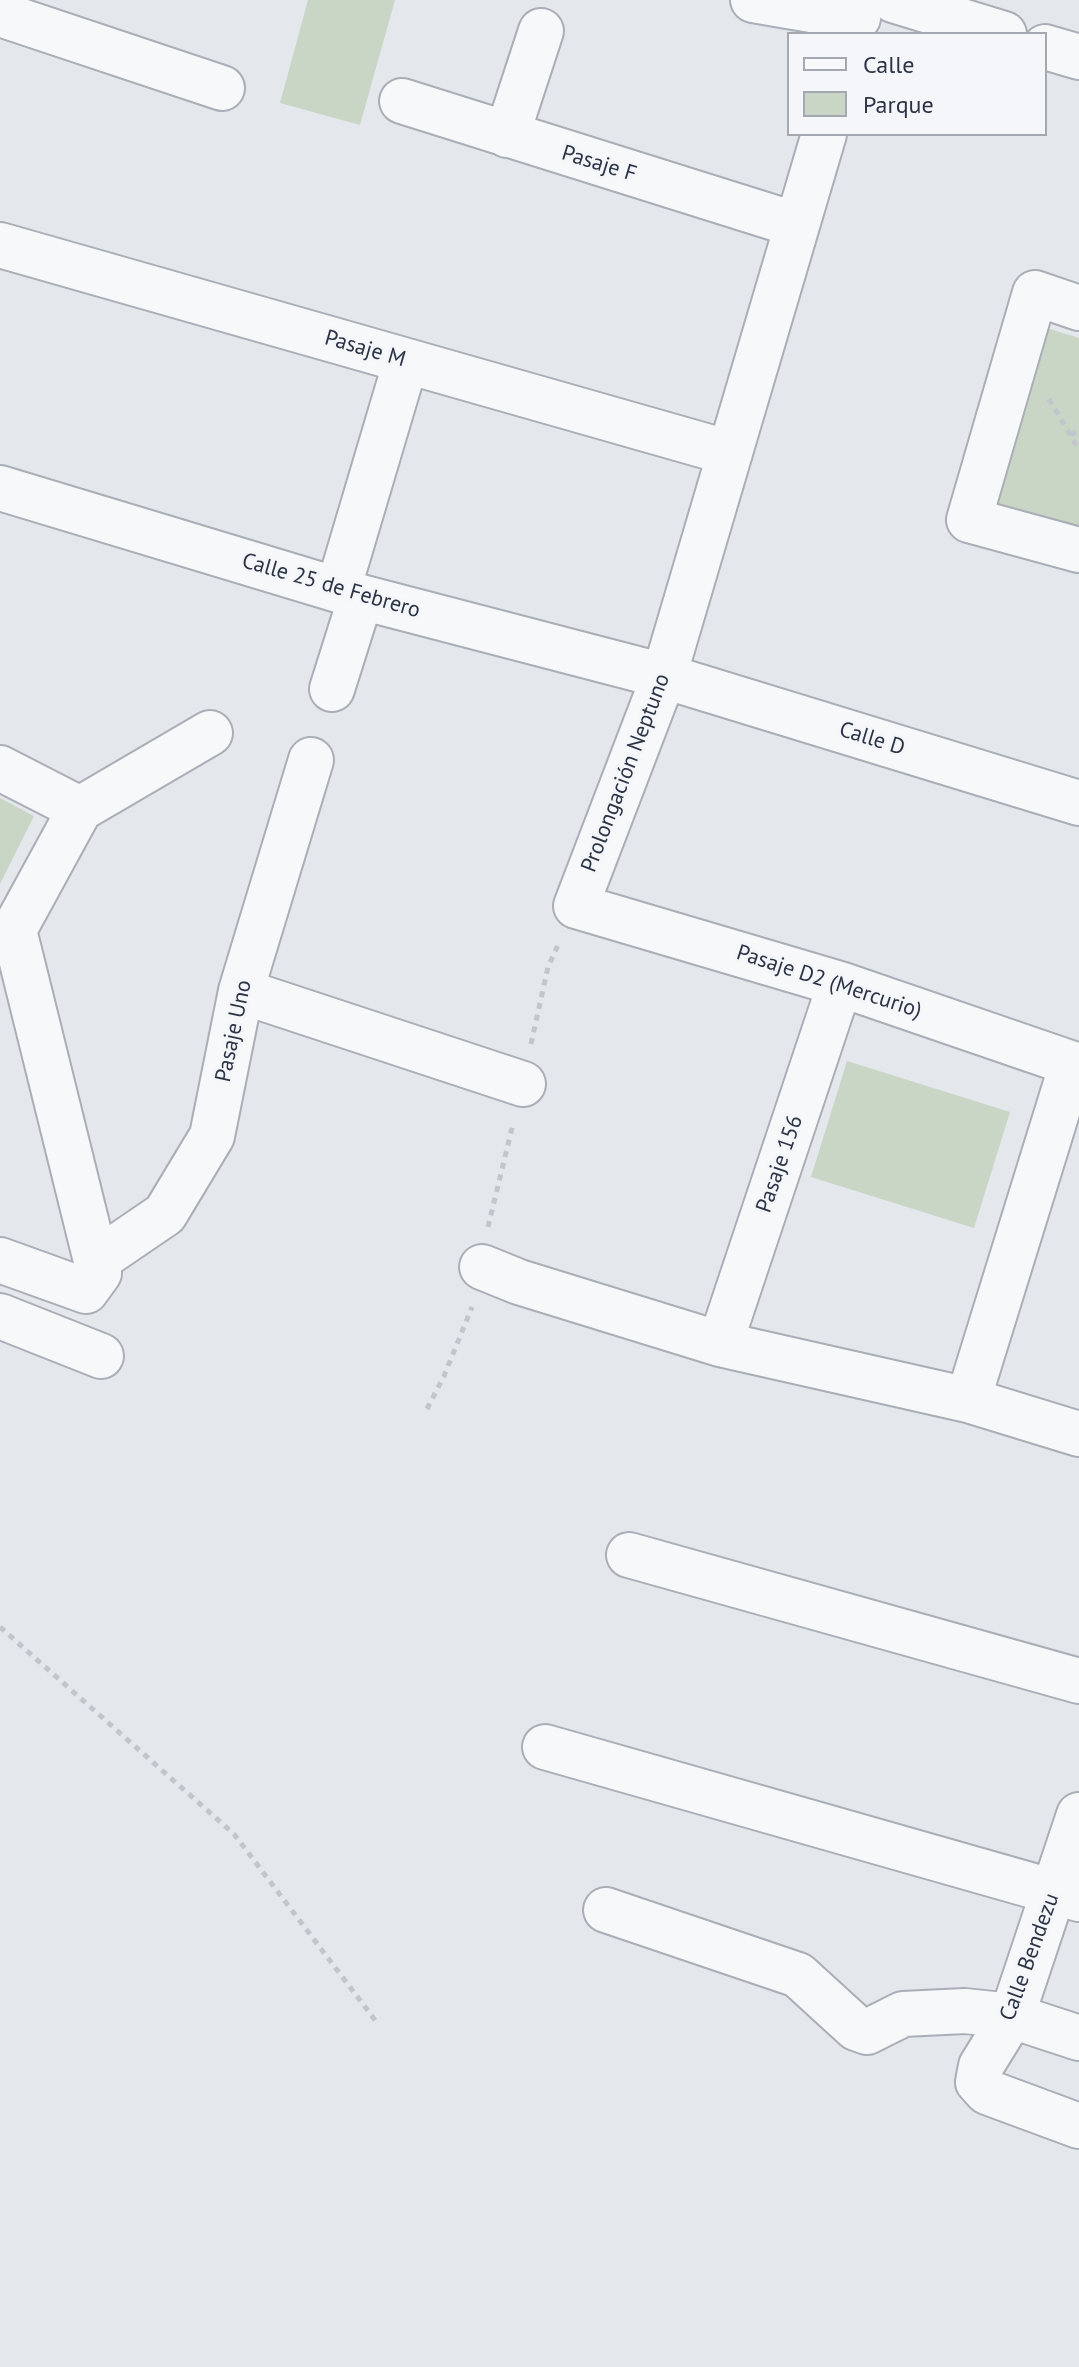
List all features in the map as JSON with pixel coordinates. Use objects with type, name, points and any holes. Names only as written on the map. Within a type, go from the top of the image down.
[{"type":"street","points":[[753,0],[991,32]]},
{"type":"street","points":[[0,14],[222,88]]},
{"type":"street","points":[[507,135],[541,31]]},
{"type":"street","points":[[1047,48],[1079,57]]},
{"type":"street","name":"Pasaje F","points":[[402,101],[797,225]]},
{"type":"street","name":"Prolongación Neptuno","points":[[576,906],[664,676],[823,136]]},
{"type":"street","name":"Pasaje M","points":[[0,245],[730,453]]},
{"type":"street","points":[[1079,308],[1035,293],[969,520],[1079,550]]},
{"type":"street","points":[[332,689],[349,594],[406,361]]},
{"type":"street","name":"Calle 25 de Febrero","points":[[0,488],[349,594],[664,676]]},
{"type":"street","name":"Calle D","points":[[664,676],[1079,803]]},
{"type":"street","points":[[0,1260],[86,1291],[99,1273],[7,927],[80,809],[210,733]]},
{"type":"street","name":"Pasaje Uno","points":[[96,1261],[165,1214],[212,1136],[241,991],[311,760]]},
{"type":"street","points":[[0,768],[80,809]]},
{"type":"street","name":"Pasaje D2 (Mercurio)","points":[[576,906],[840,984],[1076,1065]]},
{"type":"street","name":"Pasaje 156","points":[[720,1344],[840,984]]},
{"type":"street","points":[[241,991],[523,1084]]},
{"type":"street","points":[[968,1400],[1076,1065]]},
{"type":"street","points":[[482,1267],[519,1282],[720,1344],[968,1400],[1079,1434]]},
{"type":"street","points":[[0,1316],[101,1356]]},
{"type":"street","points":[[629,1555],[1079,1681]]},
{"type":"street","points":[[545,1747],[1067,1895]]},
{"type":"street","name":"Calle Bendezu","points":[[1079,1815],[1067,1895],[1012,2016],[981,2066],[978,2082],[987,2092],[1079,2126]]},
{"type":"street","points":[[606,1910],[798,1975],[856,2028],[867,2032],[903,2014],[965,2011],[1012,2016],[1079,2038]]},
{"type":"path","points":[[1043,389],[1079,450]]},
{"type":"path","points":[[1071,435],[1079,430]]},
{"type":"path","points":[[427,1409],[474,1303],[486,1233],[548,967],[576,906]]},
{"type":"path","points":[[0,1627],[234,1834],[378,2024]]},
{"type":"green space","points":[[308,0],[395,0],[360,125],[280,103]]},
{"type":"green space","points":[[1037,325],[1079,338],[1079,532],[982,503]]},
{"type":"green space","points":[[0,798],[34,816],[0,884]]},
{"type":"green space","points":[[847,1061],[1010,1112],[974,1228],[811,1177]]}]
